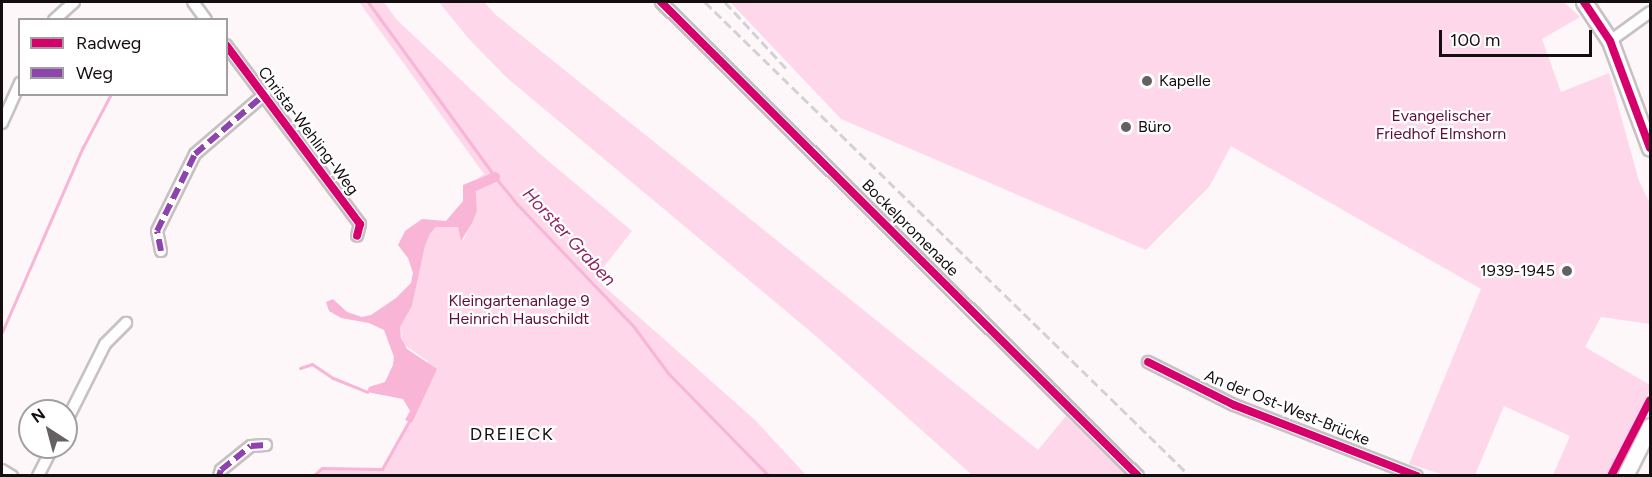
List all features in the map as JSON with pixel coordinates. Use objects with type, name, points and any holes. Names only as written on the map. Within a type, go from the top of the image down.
[{"type":"street","points":[[56,18],[74,2]]},
{"type":"street","points":[[193,2],[205,18]]},
{"type":"street","name":"Bockelpromenade","points":[[662,2],[1138,476]]},
{"type":"street","points":[[1584,2],[1611,41],[1650,148]]},
{"type":"street","points":[[1611,41],[1650,12]]},
{"type":"street","name":"Christa-Wehling-Weg","points":[[228,48],[360,224],[357,236]]},
{"type":"street","points":[[2,123],[18,87]]},
{"type":"street","points":[[161,251],[157,231],[195,154],[265,94]]},
{"type":"street","points":[[78,399],[105,345],[126,323]]},
{"type":"street","name":"An der Ost-West-Brücke","points":[[1148,362],[1233,405],[1417,476]]},
{"type":"street","points":[[1625,476],[1650,426]]},
{"type":"street","points":[[219,476],[221,470],[251,446],[266,445]]},
{"type":"street","points":[[38,476],[47,459]]},
{"type":"street","points":[[2,470],[12,476]]},
{"type":"green space","name":"Kleingartenanlage 9 Heinrich Hauschildt","points":[[359,2],[384,2],[397,20],[540,154],[632,231],[595,278],[755,420],[806,475],[313,476],[322,468],[382,469],[409,421],[412,422],[420,405],[428,361],[403,344],[400,327],[412,306],[425,246],[430,234],[436,227],[459,227],[463,241],[477,211],[475,180],[484,174]]},
{"type":"green space","points":[[439,2],[484,2],[496,15],[1038,450],[1066,416],[1126,475],[972,475],[817,337],[506,77],[468,38]]},
{"type":"green space","name":"Evangelischer Friedhof Elmshorn","points":[[730,2],[1564,2],[1580,17],[1542,39],[1561,92],[1609,73],[1639,181],[1650,203],[1650,324],[1601,317],[1585,347],[1650,385],[1650,390],[1608,475],[1553,475],[1570,436],[1504,406],[1475,475],[1444,475],[1409,464],[1481,289],[1231,146],[1209,187],[1146,250],[841,119]]},
{"type":"shaded area","points":[[475,180],[477,211],[472,223],[461,241],[458,227],[436,227],[430,234],[425,246],[412,306],[400,327],[401,338],[407,349],[437,369],[412,423],[405,420],[410,411],[403,399],[367,392],[369,387],[385,382],[393,365],[394,357],[384,330],[369,323],[341,318],[329,311],[326,302],[333,299],[347,312],[362,317],[371,315],[396,298],[411,283],[413,273],[408,258],[398,245],[405,231],[422,219],[446,221],[463,201],[463,185]]},
{"type":"waterway","name":"Horster Graben","points":[[368,2],[517,204],[634,327],[668,373],[769,476]]},
{"type":"waterway","points":[[2,332],[83,147],[110,96]]},
{"type":"waterway","points":[[475,186],[495,177]]},
{"type":"waterway","points":[[300,368],[312,364],[333,378],[367,392]]},
{"type":"waterway","points":[[313,476],[322,468],[382,469],[409,421]]},
{"type":"railway","points":[[705,2],[1190,476]]},
{"type":"railway","points":[[725,2],[786,68]]},
{"type":"marked path","points":[[161,251],[157,231],[195,154],[265,94]]},
{"type":"marked path","points":[[219,476],[221,470],[251,446],[266,445]]},
{"type":"cycle path","points":[[661,2],[1138,476]]},
{"type":"cycle path","points":[[1584,2],[1610,41],[1650,148]]},
{"type":"cycle path","points":[[228,48],[360,224],[357,236]]},
{"type":"cycle path","points":[[1148,362],[1234,405],[1417,476]]},
{"type":"cycle path","points":[[1611,476],[1650,400]]},
{"type":"place","name":"Kapelle","points":[[1147,81]]},
{"type":"place","name":"Büro","points":[[1126,127]]},
{"type":"place","name":"1939-1945","points":[[1567,271]]},
{"type":"district","name":"DREIECK","points":[[512,434]]}]
